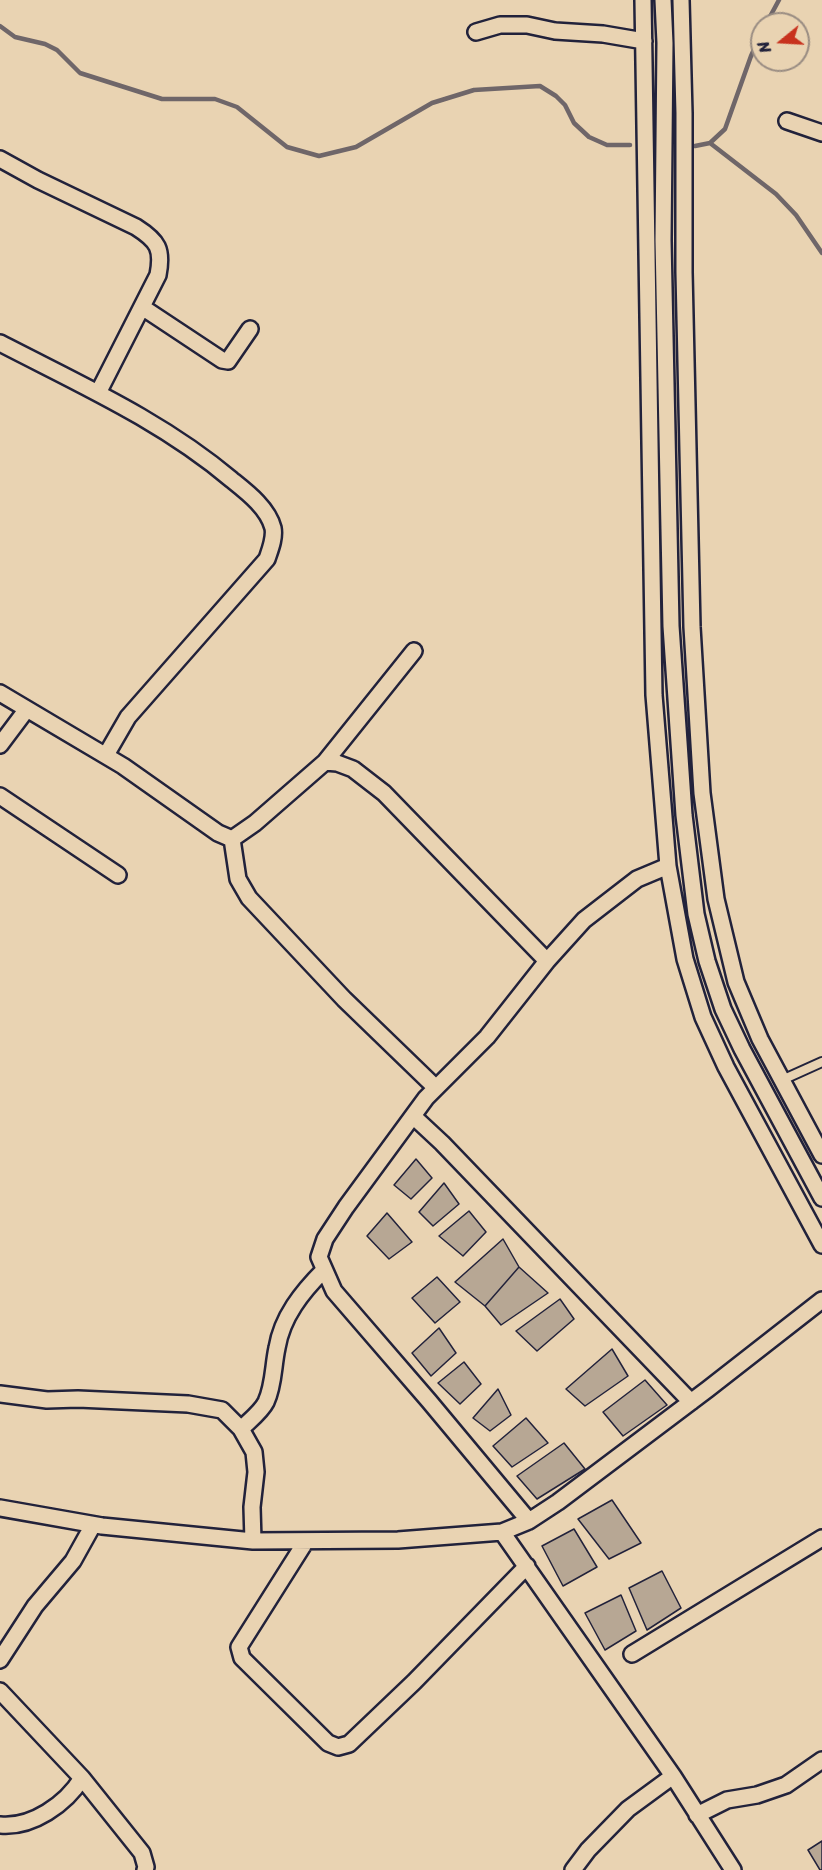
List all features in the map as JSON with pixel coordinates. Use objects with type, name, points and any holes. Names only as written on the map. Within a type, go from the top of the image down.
[{"type":"street","points":[[643,0],[654,695],[668,866],[684,959],[703,1017],[726,1066],[822,1245]]},
{"type":"street","points":[[663,0],[665,43],[663,240],[671,626],[684,815],[696,914],[707,961],[723,1009],[822,1198]]},
{"type":"street","points":[[681,0],[692,627],[702,793],[716,899],[736,982],[760,1039],[822,1155]]},
{"type":"street","points":[[476,32],[500,25],[527,25],[644,41]]},
{"type":"street","points":[[787,121],[822,133]]},
{"type":"street","points":[[0,159],[38,180],[136,226],[151,236],[159,248],[161,259],[158,275],[98,393]]},
{"type":"street","points":[[142,307],[222,360],[228,361],[250,329]]},
{"type":"street","points":[[0,343],[145,417],[210,461],[252,496],[265,513],[273,529],[267,560],[128,717],[106,755]]},
{"type":"street","points":[[232,839],[255,823],[325,762],[414,651]]},
{"type":"street","points":[[0,693],[106,755],[218,833],[232,839]]},
{"type":"street","points":[[0,745],[27,709]]},
{"type":"street","points":[[325,762],[337,763],[353,769],[384,793],[547,960]]},
{"type":"street","points":[[0,796],[118,875]]},
{"type":"street","points":[[232,839],[238,879],[249,898],[344,999],[436,1088]]},
{"type":"street","points":[[529,1521],[334,1291],[319,1257],[325,1239],[346,1207],[413,1116],[436,1088],[487,1036],[547,960],[584,920],[637,879],[668,866]]},
{"type":"street","points":[[413,1116],[442,1143],[691,1402]]},
{"type":"street","points":[[241,1429],[264,1405],[271,1389],[277,1345],[286,1318],[308,1286],[324,1270]]},
{"type":"street","points":[[0,1508],[93,1525],[252,1541],[398,1539],[502,1532],[529,1521],[558,1502],[822,1300]]},
{"type":"street","points":[[0,1395],[47,1400],[78,1399],[188,1404],[222,1410],[241,1429],[254,1452],[256,1472],[252,1507],[252,1541]]},
{"type":"street","points":[[0,1660],[35,1606],[73,1561],[93,1525]]},
{"type":"street","points":[[502,1532],[673,1776],[732,1870]]},
{"type":"street","points":[[632,1654],[822,1538]]},
{"type":"street","points":[[306,1541],[239,1647],[242,1658],[328,1743],[338,1747],[349,1744],[414,1682],[526,1566]]},
{"type":"street","points":[[0,1691],[82,1778],[142,1853],[145,1870]]},
{"type":"street","points":[[697,1815],[727,1800],[757,1795],[786,1785],[822,1760]]},
{"type":"street","points":[[573,1870],[588,1850],[628,1809],[673,1776]]},
{"type":"street","points":[[0,1825],[34,1819],[74,1792],[82,1778]]},
{"type":"lane","points":[[782,1080],[822,1062]]},
{"type":"building","points":[[416,1159],[432,1178],[411,1199],[394,1185]]},
{"type":"building","points":[[444,1183],[459,1204],[433,1226],[419,1212]]},
{"type":"building","points":[[469,1211],[486,1232],[463,1256],[439,1236]]},
{"type":"building","points":[[387,1213],[412,1242],[389,1259],[367,1236]]},
{"type":"building","points":[[503,1239],[519,1267],[485,1306],[455,1282]]},
{"type":"building","points":[[519,1267],[548,1293],[501,1325],[485,1306]]},
{"type":"building","points":[[437,1277],[460,1302],[435,1323],[412,1298]]},
{"type":"building","points":[[560,1299],[574,1319],[537,1351],[516,1331]]},
{"type":"building","points":[[439,1328],[456,1353],[431,1376],[412,1353]]},
{"type":"building","points":[[612,1349],[628,1376],[585,1406],[566,1389]]},
{"type":"building","points":[[464,1362],[481,1384],[460,1404],[438,1383]]},
{"type":"building","points":[[645,1380],[667,1405],[623,1436],[603,1412]]},
{"type":"building","points":[[498,1389],[511,1415],[490,1431],[473,1418]]},
{"type":"building","points":[[526,1418],[548,1443],[512,1467],[493,1446]]},
{"type":"building","points":[[564,1443],[585,1469],[537,1499],[517,1476]]},
{"type":"building","points":[[612,1500],[641,1543],[609,1559],[578,1519]]},
{"type":"building","points":[[574,1529],[597,1567],[563,1586],[542,1546]]},
{"type":"building","points":[[662,1571],[681,1608],[647,1630],[629,1588]]},
{"type":"building","points":[[621,1595],[636,1631],[605,1650],[585,1613]]},
{"type":"building","points":[[822,1841],[822,1870],[820,1870],[808,1850]]},
{"type":"waterway","points":[[772,12],[779,0]]},
{"type":"waterway","points":[[0,26],[15,37],[45,44],[57,50],[80,73],[162,99],[215,99],[237,107],[287,147],[319,156],[356,147],[432,103],[474,90],[540,86],[565,105],[574,123],[589,137],[607,145],[630,145]]},
{"type":"waterway","points":[[695,146],[710,143],[725,129],[750,59]]},
{"type":"waterway","points":[[710,143],[776,194],[796,215],[822,253]]}]
